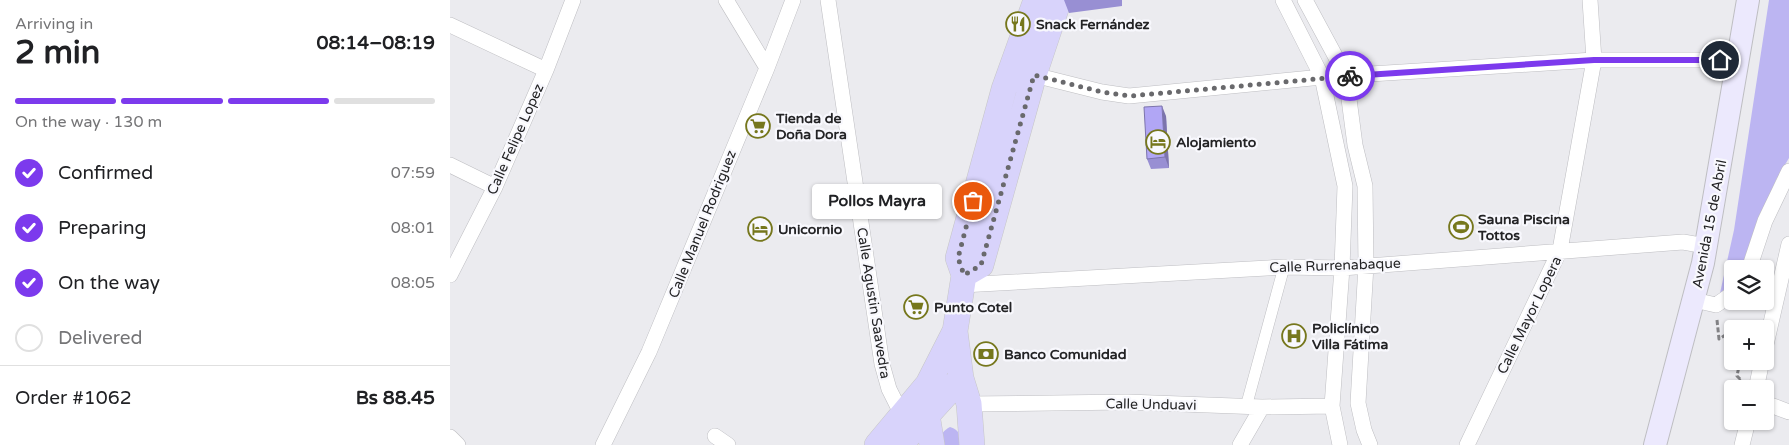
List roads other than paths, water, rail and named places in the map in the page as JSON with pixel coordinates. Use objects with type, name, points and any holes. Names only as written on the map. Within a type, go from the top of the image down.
[{"type":"main road","points":[[972,445],[969,404],[962,378],[955,331],[963,280],[958,258],[1004,89],[1036,0]]},
{"type":"main road","points":[[963,280],[981,265],[1034,75],[1059,0]]},
{"type":"main road","name":"Avenida 15 de Abril","points":[[1656,445],[1694,300],[1706,246],[1748,0]]},
{"type":"main road","points":[[917,433],[928,384],[955,331]]},
{"type":"main road","points":[[877,445],[917,433],[962,378]]},
{"type":"street","name":"Calle Felipe Lopez","points":[[450,275],[494,186],[546,70],[573,0]]},
{"type":"street","points":[[726,0],[767,68]]},
{"type":"street","name":"Calle Manuel Rodriguez","points":[[603,445],[650,352],[767,68],[792,0]]},
{"type":"street","name":"Calle Agustin Saavedra","points":[[828,0],[882,364],[889,389],[917,433]]},
{"type":"street","points":[[1283,0],[1322,77],[1344,186],[1342,268],[1332,406],[1340,445]]},
{"type":"street","points":[[1305,0],[1346,76],[1355,145],[1365,186],[1366,266],[1358,403],[1364,430],[1370,445]]},
{"type":"street","name":"Calle Mayor Lopera","points":[[1467,445],[1560,250],[1594,60],[1590,0]]},
{"type":"street","points":[[450,25],[546,70]]},
{"type":"street","points":[[1034,75],[1102,92],[1130,96],[1322,77],[1594,60],[1738,60]]},
{"type":"street","points":[[450,165],[494,186]]},
{"type":"street","points":[[1751,260],[1765,221],[1789,171]]},
{"type":"street","name":"Calle Rurrenabaque","points":[[963,280],[1284,267],[1342,268],[1683,242],[1706,246]]},
{"type":"street","points":[[1772,320],[1789,244]]},
{"type":"street","points":[[1246,407],[1284,267]]},
{"type":"street","points":[[1694,300],[1716,305],[1724,300]]},
{"type":"street","name":"Calle Unduavi","points":[[969,404],[1128,402],[1262,408],[1332,406]]},
{"type":"street","points":[[1774,406],[1789,412]]},
{"type":"street","points":[[1240,445],[1262,408]]},
{"type":"street","points":[[1742,445],[1746,430]]},
{"type":"street","points":[[715,436],[728,445]]},
{"type":"street","points":[[450,437],[458,445]]},
{"type":"place","name":"Snack Fernández","points":[[1018,24]]},
{"type":"place","name":"Tienda de Doña Dora","points":[[758,126]]},
{"type":"place","name":"Alojamiento","points":[[1158,142]]},
{"type":"place","name":"Pollos Mayra","points":[[973,201]]},
{"type":"place","name":"Sauna Piscina Tottos","points":[[1461,227]]},
{"type":"place","name":"Unicornio","points":[[760,229]]},
{"type":"place","name":"Punto Cotel","points":[[916,307]]},
{"type":"place","name":"Policlínico Villa Fátima","points":[[1294,336]]},
{"type":"place","name":"Banco Comunidad","points":[[986,354]]}]
